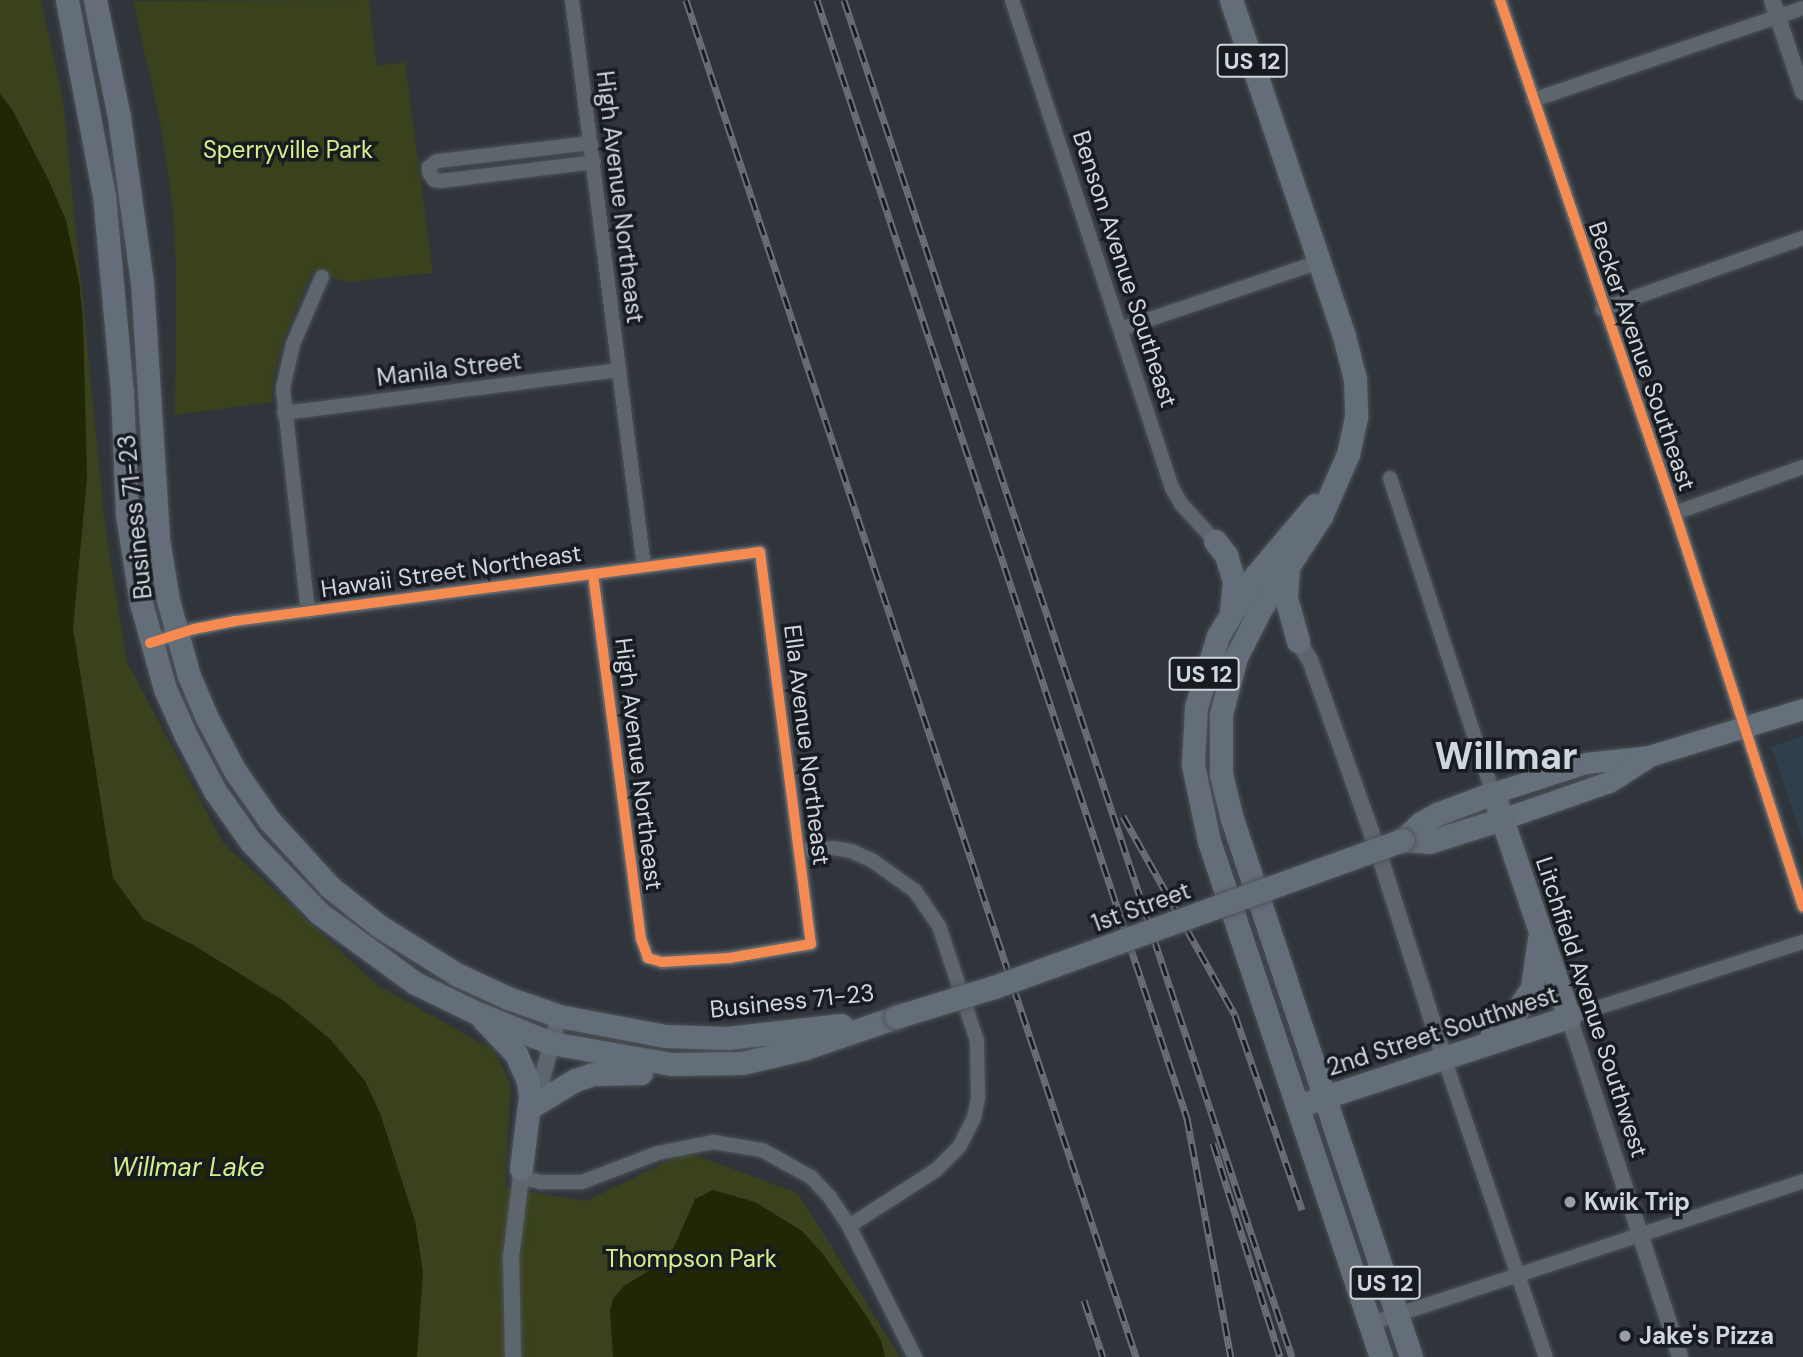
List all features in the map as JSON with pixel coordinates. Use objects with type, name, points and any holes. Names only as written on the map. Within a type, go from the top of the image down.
[{"type":"highway","name":"Business 71-23","points":[[67,0],[104,195],[121,377],[127,514],[135,573],[150,643],[165,689],[186,736],[215,791],[251,842],[319,913],[415,983],[477,1013],[551,1043],[671,1064],[742,1063],[806,1048],[896,1017]]},
{"type":"highway","name":"Business 71-23","points":[[95,0],[131,190],[142,282],[158,539],[177,634],[198,697],[235,771],[269,820],[310,866],[355,908],[408,946],[466,979],[559,1016],[665,1036],[727,1038],[896,1017]]},
{"type":"highway","name":"US 12","points":[[1231,0],[1345,336],[1355,379],[1356,417],[1353,437],[1321,516],[1243,640],[1224,694],[1220,754],[1225,795],[1410,1357]]},
{"type":"highway","name":"US 12","points":[[1339,475],[1272,554],[1230,614],[1204,675],[1196,707],[1192,749],[1202,814],[1381,1357]]},
{"type":"highway","points":[[1215,541],[1226,555],[1234,582],[1234,599],[1230,614]]},
{"type":"highway","points":[[1289,567],[1286,598],[1298,641]]},
{"type":"highway","points":[[1243,640],[1261,627],[1269,626],[1285,630],[1298,641]]},
{"type":"highway","name":"Litchfield Avenue Southwest","points":[[1493,793],[1569,1017]]},
{"type":"highway","name":"1st Street","points":[[896,1017],[994,988],[1402,840],[1420,823],[1437,814],[1493,793]]},
{"type":"highway","name":"1st Street","points":[[1402,840],[1429,842],[1502,819]]},
{"type":"highway","points":[[1454,1055],[1508,1024],[1527,999],[1538,965],[1537,917]]},
{"type":"highway","points":[[477,1013],[516,1054],[525,1069],[530,1097],[520,1173]]},
{"type":"highway","name":"2nd Street Southwest","points":[[1297,1106],[1569,1017]]},
{"type":"highway","points":[[534,1105],[575,1080],[593,1074],[693,1071],[742,1063]]},
{"type":"main road","points":[[1493,793],[1586,764],[1649,756],[1801,707]]},
{"type":"main road","points":[[1502,819],[1598,787],[1649,756]]},
{"type":"street","name":"High Avenue Northeast","points":[[572,0],[644,567]]},
{"type":"street","name":"Benson Avenue Southeast","points":[[1012,0],[1172,488],[1182,505],[1215,541]]},
{"type":"street","name":"Becker Avenue Southeast","points":[[1500,0],[1602,309],[1675,513],[1803,907]]},
{"type":"street","points":[[1772,0],[1803,92]]},
{"type":"street","points":[[1533,100],[1803,8]]},
{"type":"street","points":[[591,143],[437,161],[432,163],[429,172],[434,180],[440,181],[594,162]]},
{"type":"street","points":[[1602,309],[1803,238]]},
{"type":"street","points":[[1121,329],[1320,262]]},
{"type":"street","points":[[308,612],[283,388],[287,364],[322,277]]},
{"type":"street","name":"Manila Street","points":[[284,413],[619,370]]},
{"type":"street","points":[[1675,513],[1803,467]]},
{"type":"street","points":[[1390,478],[1493,793]]},
{"type":"street","name":"Hawaii Street Northeast","points":[[150,643],[214,625],[760,552]]},
{"type":"street","name":"Ella Avenue Northeast","points":[[760,552],[811,944]]},
{"type":"street","name":"High Avenue Northeast","points":[[593,574],[641,939],[648,958],[662,962],[729,958],[811,944]]},
{"type":"street","points":[[1298,641],[1310,660],[1454,1055],[1518,1275],[1546,1357]]},
{"type":"street","points":[[799,850],[833,848],[851,851],[873,861],[915,891],[939,926],[976,1041],[978,1098],[974,1118],[960,1146],[936,1170],[849,1226]]},
{"type":"street","name":"2nd Street Southwest","points":[[1569,1017],[1803,942]]},
{"type":"street","points":[[513,1357],[511,1257],[520,1173],[534,1105],[559,1016]]},
{"type":"street","name":"Litchfield Avenue Southwest","points":[[1569,1017],[1680,1357]]},
{"type":"street","points":[[520,1173],[541,1182],[582,1182],[687,1145],[713,1142],[762,1150],[811,1177],[829,1196],[849,1226],[915,1357]]},
{"type":"street","points":[[1369,1324],[1803,1181]]},
{"type":"shaded area","points":[[1803,736],[1803,840],[1771,747]]},
{"type":"green space","name":"Thompson Park","points":[[0,0],[41,0],[63,99],[105,525],[127,662],[223,843],[377,985],[495,1051],[511,1086],[505,1188],[586,1201],[687,1152],[798,1193],[900,1357],[392,1357],[116,911],[54,590],[0,116]]},
{"type":"green space","name":"Sperryville Park","points":[[369,0],[377,66],[405,62],[433,273],[346,282],[312,271],[283,341],[273,378],[272,402],[175,415],[176,265],[173,209],[161,126],[133,1]]},
{"type":"water","name":"Willmar Lake","points":[[0,94],[12,109],[66,220],[79,282],[83,321],[87,478],[73,628],[113,878],[143,919],[195,946],[284,1001],[330,1039],[365,1081],[380,1113],[415,1221],[423,1272],[417,1357],[0,1357]]},
{"type":"water","points":[[713,1190],[755,1202],[802,1231],[823,1254],[867,1317],[881,1340],[885,1357],[613,1357],[610,1311],[613,1299],[624,1286],[660,1264],[674,1247],[695,1199]]},
{"type":"railway","points":[[686,0],[1136,1357]]},
{"type":"railway","points":[[817,0],[1187,1118],[1231,1357]]},
{"type":"railway","points":[[844,0],[1292,1357]]},
{"type":"railway","points":[[1123,816],[1235,1015],[1302,1210]]},
{"type":"railway","points":[[1213,1143],[1280,1357]]},
{"type":"railway","points":[[1084,1300],[1103,1357]]},
{"type":"cycle path","points":[[1500,0],[1675,513],[1803,907]]},
{"type":"cycle path","points":[[150,643],[194,629],[235,621],[760,552],[811,944],[729,958],[662,962],[648,958],[641,939],[593,574]]},
{"type":"place","name":"Kwik Trip","points":[[1570,1202]]},
{"type":"place","name":"Jake's Pizza","points":[[1625,1336]]},
{"type":"district","name":"Willmar","points":[[1506,757]]}]
